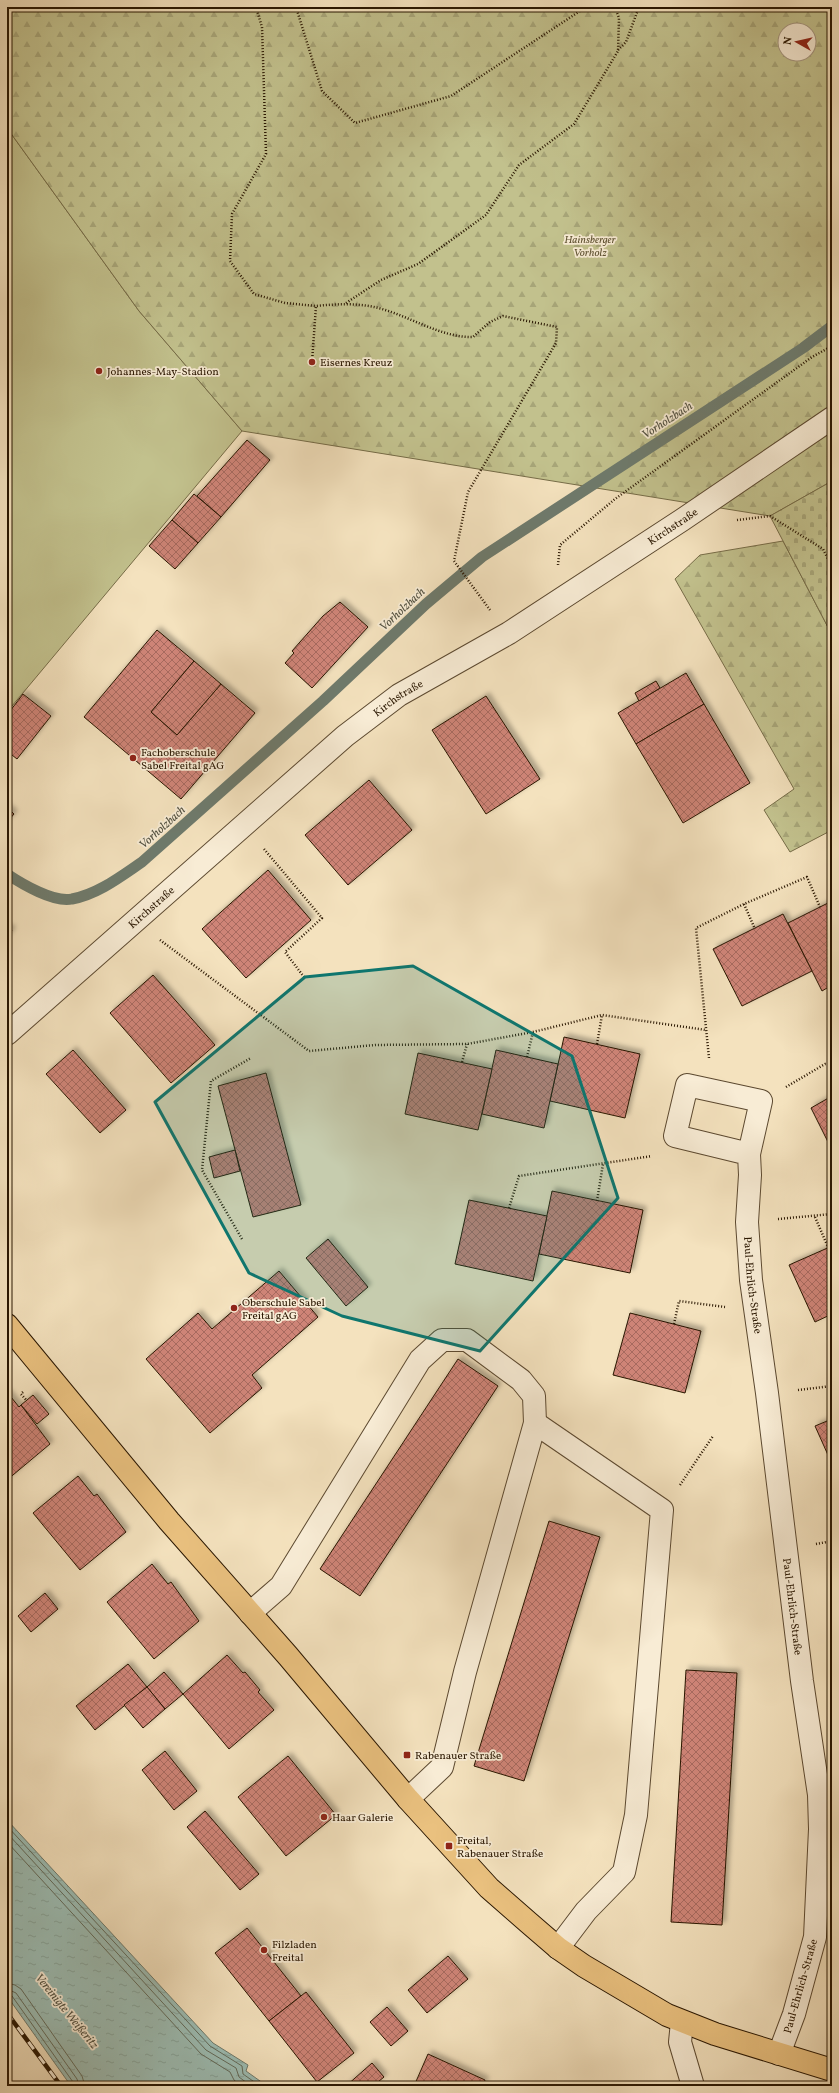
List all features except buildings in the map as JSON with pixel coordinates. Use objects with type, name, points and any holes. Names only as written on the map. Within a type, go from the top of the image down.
[{"type":"main road","points":[[7,1325],[220,1581],[250,1612],[408,1799],[490,1888],[558,1948],[611,1983],[682,2022],[832,2070]]},
{"type":"street","name":"Kirchstraße","points":[[7,1034],[345,736],[399,695],[509,632],[682,520],[832,418]]},
{"type":"street","name":"Paul-Ehrlich-Straße","points":[[748,1154],[750,1175],[747,1222],[751,1280],[767,1393],[802,1681],[819,1795],[820,1829],[815,1937],[794,2014],[779,2054]]},
{"type":"street","points":[[250,1612],[281,1586],[420,1360],[442,1340],[467,1340],[521,1380],[534,1396],[535,1423],[466,1672],[442,1767],[408,1799]]},
{"type":"street","points":[[535,1423],[662,1510],[636,1815],[624,1872],[586,1911],[558,1948]]},
{"type":"street","points":[[682,2022],[680,2042],[693,2086]]},
{"type":"path","points":[[256,7],[262,27],[266,154],[232,214],[230,262],[254,294],[285,303],[316,306],[346,304],[374,307],[458,337],[473,337],[490,322],[503,316],[557,327],[556,343],[468,492],[454,561],[473,590],[491,612]]},
{"type":"path","points":[[296,7],[322,91],[354,123],[451,96],[586,7]]},
{"type":"path","points":[[615,7],[619,18],[618,51]]},
{"type":"path","points":[[346,304],[381,280],[418,264],[486,215],[519,166],[574,124],[618,51],[626,42],[639,7]]},
{"type":"path","points":[[312,362],[316,306]]},
{"type":"path","points":[[557,567],[560,545],[614,499],[812,357],[832,346]]},
{"type":"path","points":[[731,521],[770,516],[823,549],[832,567]]},
{"type":"path","points":[[260,845],[322,918],[285,952],[304,977]]},
{"type":"path","points":[[710,1064],[696,928],[744,904],[807,877],[820,907]]},
{"type":"path","points":[[744,904],[755,929]]},
{"type":"path","points":[[159,939],[309,1050],[375,1045],[467,1044],[533,1032],[602,1015],[706,1030]]},
{"type":"path","points":[[596,1044],[602,1015]]},
{"type":"path","points":[[526,1057],[533,1032]]},
{"type":"path","points":[[462,1062],[467,1044]]},
{"type":"path","points":[[242,1239],[202,1170],[211,1081],[251,1058]]},
{"type":"path","points":[[782,1089],[825,1064],[832,1064]]},
{"type":"path","points":[[509,1208],[519,1176],[655,1156]]},
{"type":"path","points":[[598,1201],[603,1164]]},
{"type":"path","points":[[747,1222],[815,1217],[832,1214]]},
{"type":"path","points":[[815,1217],[828,1247]]},
{"type":"path","points":[[674,1324],[680,1301],[720,1306]]},
{"type":"path","points":[[767,1393],[832,1386]]},
{"type":"path","points":[[21,1394],[27,1401]]},
{"type":"path","points":[[662,1510],[713,1436]]},
{"type":"highlighted area","points":[[413,966],[572,1056],[618,1198],[480,1351],[342,1316],[249,1273],[155,1102],[305,977]]},
{"type":"green space","name":"Hainsberger Vorholz","points":[[7,7],[832,7],[832,481],[770,516],[242,431],[139,311],[7,128]]},
{"type":"green space","name":"Johannes-May-Stadion","points":[[7,128],[139,311],[242,431],[7,712]]},
{"type":"green space","points":[[832,481],[832,635],[770,516]]},
{"type":"green space","points":[[783,541],[832,635],[832,830],[790,852],[764,810],[794,789],[675,579],[700,555]]},
{"type":"water","name":"Vereinigte Weißeritz","points":[[7,1820],[213,2043],[248,2065],[246,2071],[267,2086],[71,2086],[7,1996]]},
{"type":"waterway","name":"Vorholzbach","points":[[7,874],[38,892],[56,898],[72,899],[82,897],[100,889],[142,862],[323,701],[426,604],[482,557],[803,348],[832,326]]},
{"type":"railway","points":[[7,2013],[61,2086]]},
{"type":"place","name":"Eisernes Kreuz","points":[[312,362]]},
{"type":"place","name":"Johannes-May-Stadion","points":[[99,371]]},
{"type":"place","name":"Fachoberschule Sabel Freital gAG","points":[[133,758]]},
{"type":"place","name":"Oberschule Sabel Freital gAG","points":[[234,1308]]},
{"type":"place","name":"Rabenauer Straße","points":[[407,1755]]},
{"type":"place","name":"Haar Galerie","points":[[324,1817]]},
{"type":"place","name":"Freital, Rabenauer Straße","points":[[449,1846]]},
{"type":"place","name":"Filzladen Freital","points":[[264,1950]]}]
